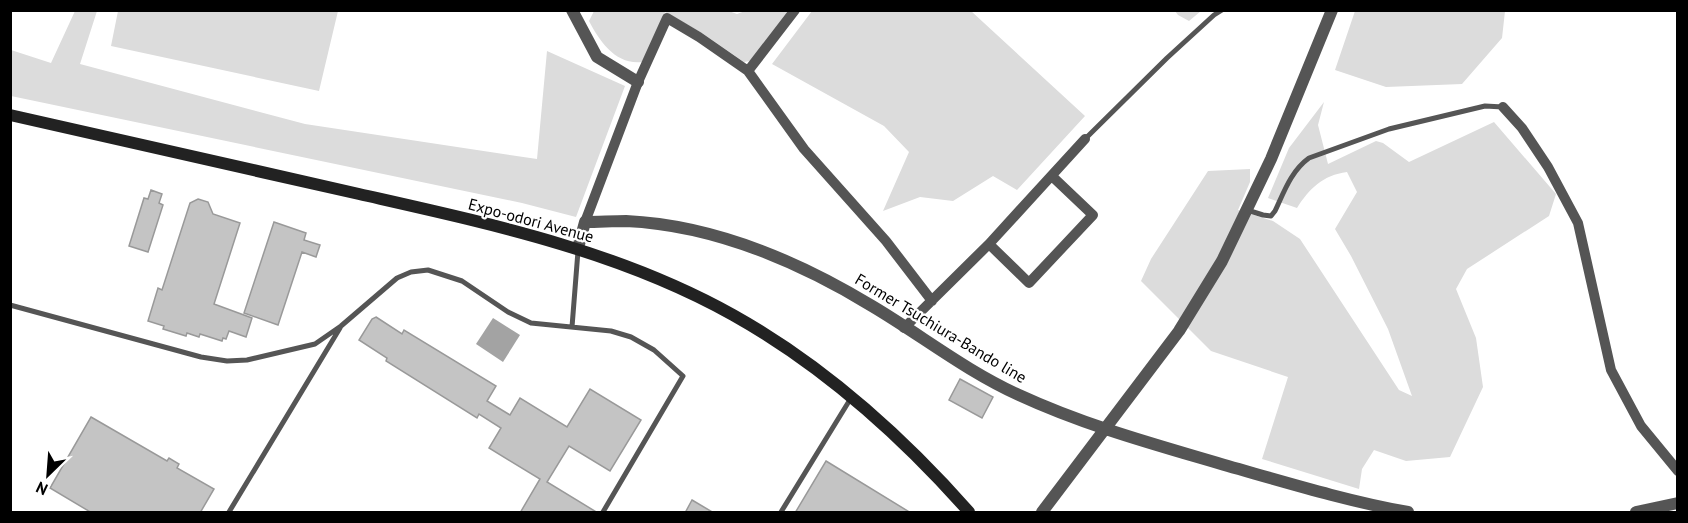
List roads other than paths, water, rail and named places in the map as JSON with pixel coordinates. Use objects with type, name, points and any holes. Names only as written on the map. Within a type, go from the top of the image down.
[{"type":"main road","name":"Expo-odori Avenue","points":[[10,115],[376,198],[578,248],[621,263],[682,289],[786,347],[852,396],[931,469],[969,513]]},
{"type":"street","points":[[572,10],[597,57],[638,82]]},
{"type":"street","points":[[748,71],[795,10]]},
{"type":"street","points":[[1042,513],[1106,430],[1200,300],[1222,261],[1271,159],[1332,10]]},
{"type":"street","points":[[578,248],[585,222],[638,82],[667,18],[699,36],[748,71],[804,149],[886,241],[932,301]]},
{"type":"street","points":[[1503,106],[1522,128],[1548,166],[1578,223],[1611,370],[1641,426],[1677,471]]},
{"type":"street","points":[[904,328],[989,244],[1053,177],[1085,139]]},
{"type":"street","points":[[989,244],[1029,283],[1093,215],[1053,177]]},
{"type":"street","name":"Former Tsuchiura-Bando line","points":[[585,222],[628,221],[672,226],[751,247],[818,275],[866,302],[972,370],[1016,394],[1106,430],[1361,503],[1408,513]]},
{"type":"street","points":[[1636,513],[1677,503]]},
{"type":"lane","points":[[1085,139],[1167,58],[1222,10]]},
{"type":"lane","points":[[1247,210],[1271,216],[1292,175],[1309,158],[1389,129],[1485,106],[1503,106]]},
{"type":"lane","points":[[572,327],[578,248]]},
{"type":"lane","points":[[10,305],[201,357],[247,360],[315,344],[341,326],[397,278],[411,272],[428,270],[462,281],[508,312],[531,323],[611,330],[654,350],[682,376],[603,513]]},
{"type":"lane","points":[[229,513],[341,326]]},
{"type":"lane","points":[[782,513],[852,396]]}]
